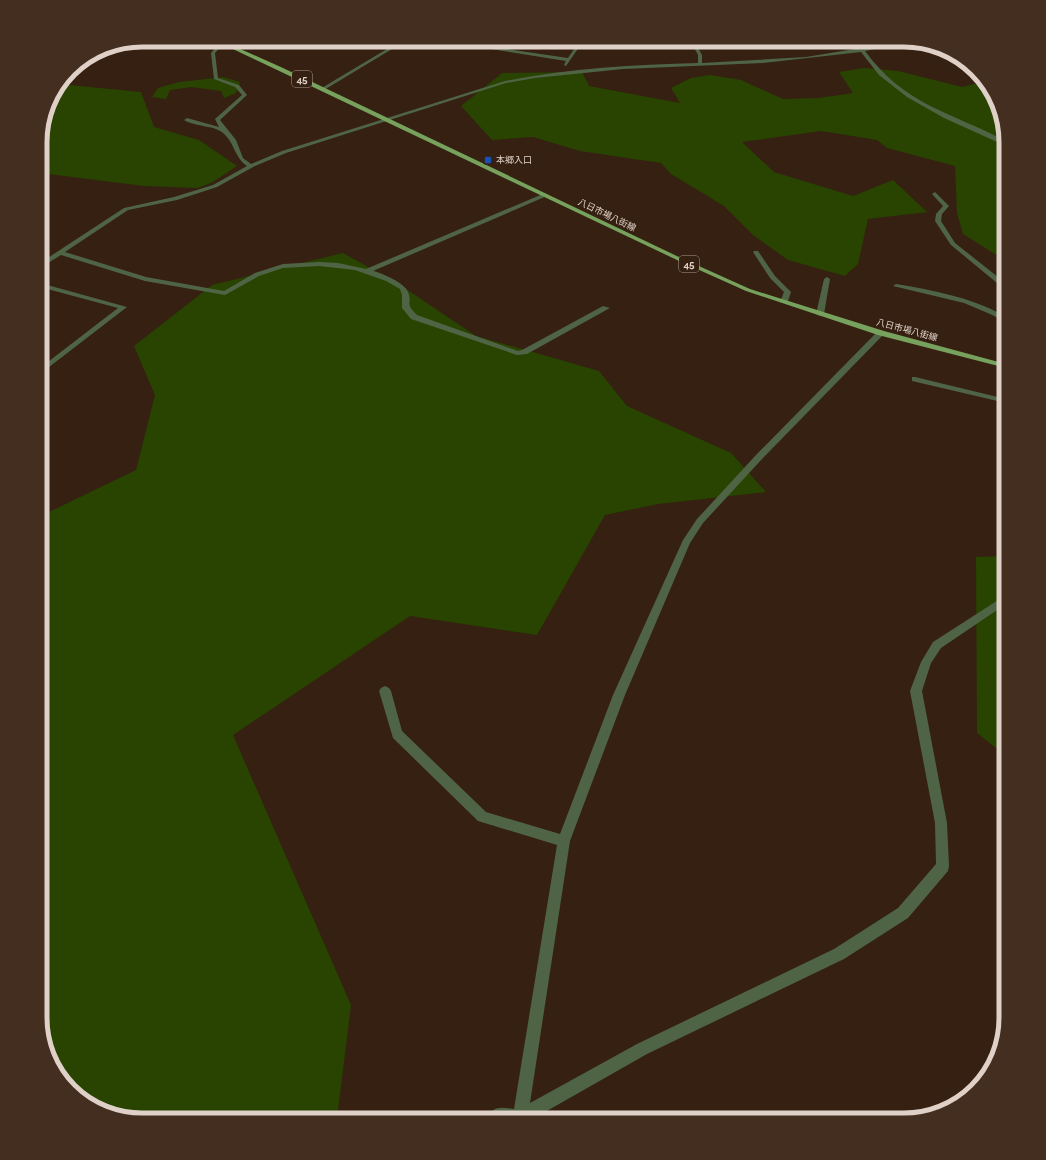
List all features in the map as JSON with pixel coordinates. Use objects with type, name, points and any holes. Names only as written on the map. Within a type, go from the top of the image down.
[{"type":"main road","name":"八日市場八街線","points":[[231,47],[388,120],[715,276],[748,290],[881,333],[999,364]]},
{"type":"street","points":[[219,47],[213,54],[216,79],[237,86],[245,95],[238,104],[217,120],[222,130],[234,141],[237,154],[242,161],[250,166]]},
{"type":"street","points":[[322,89],[393,47]]},
{"type":"street","points":[[483,47],[569,60]]},
{"type":"street","points":[[562,71],[577,47]]},
{"type":"street","points":[[696,47],[700,55],[700,64]]},
{"type":"street","points":[[47,261],[126,209],[175,199],[215,186],[250,166],[284,152],[505,82],[562,71],[604,67],[779,60],[863,51],[883,47]]},
{"type":"street","points":[[863,51],[883,76],[904,92],[936,111],[983,131],[999,140]]},
{"type":"street","points":[[187,120],[222,130]]},
{"type":"street","points":[[935,194],[946,206],[939,214],[938,221],[953,244],[999,281]]},
{"type":"street","points":[[366,271],[545,195]]},
{"type":"street","points":[[756,252],[772,277],[788,292],[784,302]]},
{"type":"street","points":[[60,253],[145,279],[225,293],[246,280],[268,270],[280,267],[306,264],[344,265],[388,279],[402,288],[405,292],[406,307],[414,317],[517,353],[524,352],[606,308]]},
{"type":"street","points":[[820,314],[827,279]]},
{"type":"street","points":[[896,286],[941,293],[967,300],[988,308],[999,315]]},
{"type":"street","points":[[47,287],[123,307],[47,367]]},
{"type":"street","points":[[522,1113],[542,974],[564,841],[619,695],[686,542],[700,521],[759,457],[881,333]]},
{"type":"street","points":[[915,379],[999,399]]},
{"type":"street","points":[[530,1113],[642,1049],[839,954],[903,913],[943,866],[941,823],[916,691],[926,662],[937,645],[999,604]]},
{"type":"street","points":[[384,691],[397,734],[482,817],[564,841]]},
{"type":"green space","points":[[864,68],[898,71],[962,87],[979,84],[989,100],[994,112],[999,136],[999,257],[963,234],[957,213],[955,166],[887,148],[877,140],[821,131],[742,142],[774,172],[853,196],[893,180],[927,212],[868,219],[858,264],[845,276],[788,260],[753,235],[724,206],[671,174],[661,163],[580,151],[533,137],[492,140],[461,106],[502,73],[582,72],[589,86],[680,103],[671,88],[691,78],[710,75],[741,80],[783,99],[819,98],[853,93],[839,72]]},
{"type":"green space","points":[[223,77],[240,82],[236,93],[224,98],[221,91],[191,87],[170,90],[166,99],[152,97],[158,88],[179,82]]},
{"type":"green space","points":[[70,80],[69,85],[141,92],[154,127],[199,140],[237,166],[213,182],[198,188],[144,186],[47,174],[47,136],[50,118],[57,100]]},
{"type":"green space","points":[[343,253],[397,283],[476,336],[599,371],[627,406],[731,453],[766,492],[658,504],[605,515],[537,635],[410,616],[233,735],[351,1005],[338,1113],[142,1113],[112,1108],[89,1097],[67,1076],[57,1060],[52,1048],[48,1030],[47,514],[136,470],[155,395],[134,346],[212,285]]},
{"type":"green space","points":[[999,556],[999,750],[977,733],[976,557]]},
{"type":"place","name":"本郷入口","points":[[488,160]]}]
